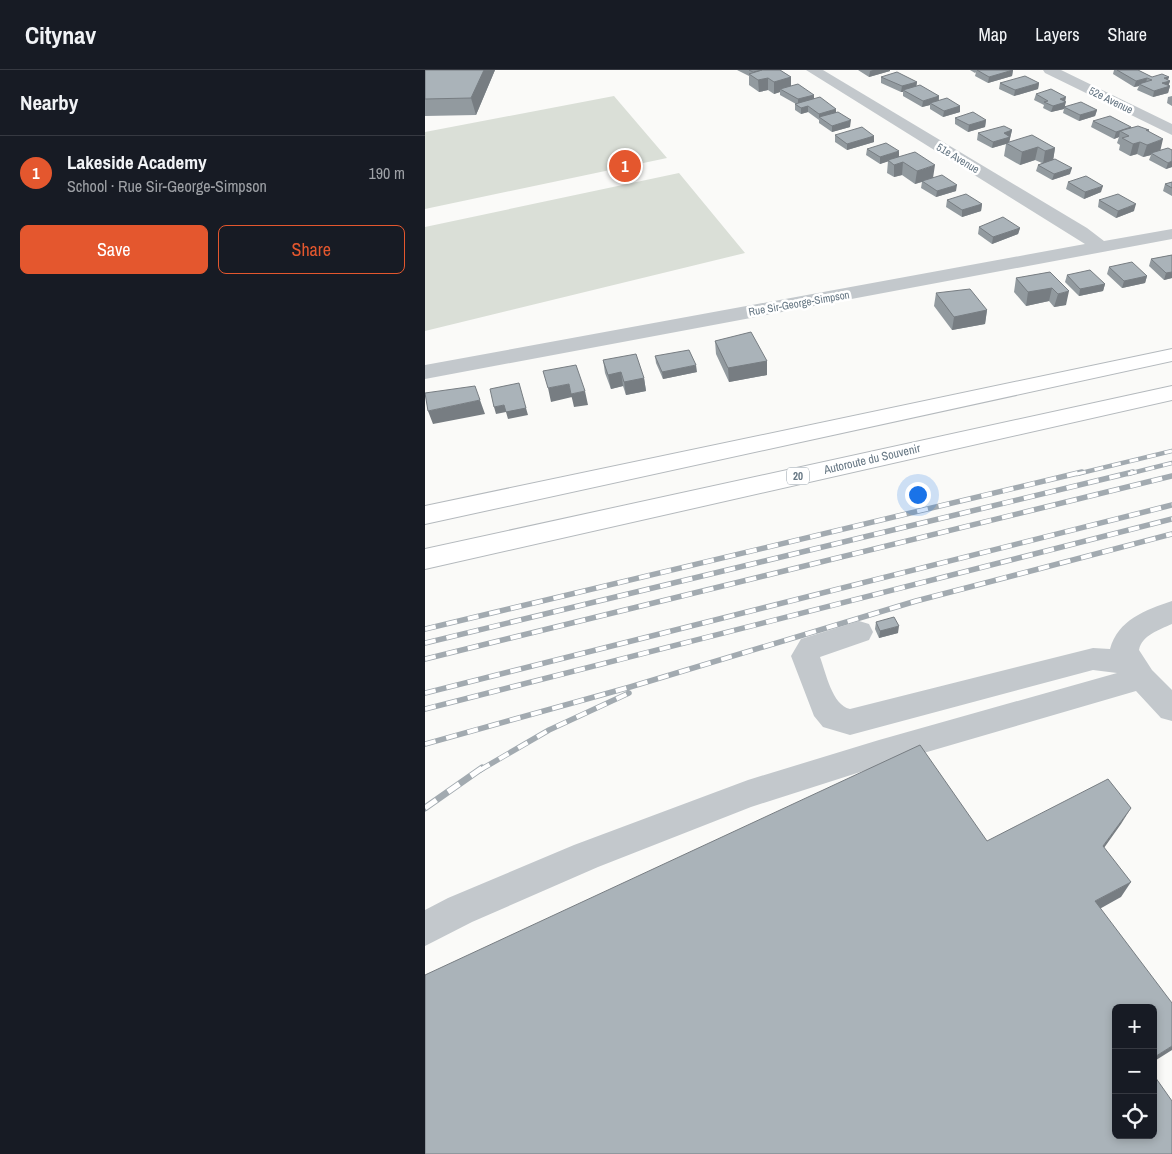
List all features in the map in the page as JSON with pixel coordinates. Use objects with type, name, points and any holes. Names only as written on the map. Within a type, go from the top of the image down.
[{"type":"highway","points":[[425,515],[1172,355]]},
{"type":"highway","name":"Autoroute du Souvenir","points":[[425,559],[1172,393]]},
{"type":"street","name":"51e Avenue","points":[[813,70],[1081,232],[1101,248]]},
{"type":"street","name":"52e Avenue","points":[[1050,70],[1172,130]]},
{"type":"street","name":"Rue Sir-George-Simpson","points":[[425,372],[1172,234]]},
{"type":"street","points":[[1172,612],[1138,628],[1127,639],[1125,651],[1137,670],[1172,709]]},
{"type":"street","points":[[859,632],[811,647],[805,656],[825,707],[834,718],[850,722],[1075,662],[1093,660],[1137,670]]},
{"type":"street","points":[[425,929],[460,910],[586,856],[748,794],[1137,670]]},
{"type":"shaded area","points":[[614,96],[667,158],[425,209],[425,132]]},
{"type":"shaded area","points":[[679,173],[745,253],[425,331],[425,227]]},
{"type":"building","points":[[425,70],[484,70],[471,98],[425,99]]},
{"type":"building","points":[[762,70],[780,70],[791,77],[774,82],[768,78],[758,80],[749,74]]},
{"type":"building","points":[[977,70],[1013,70],[989,77]]},
{"type":"building","points":[[1117,70],[1138,70],[1152,77],[1162,74],[1169,77],[1164,78],[1170,81],[1162,83],[1170,86],[1154,91],[1139,84],[1152,80],[1147,78],[1136,81]]},
{"type":"building","points":[[897,72],[917,82],[902,86],[881,77]]},
{"type":"building","points":[[1025,76],[1039,83],[1015,90],[1000,83]]},
{"type":"building","points":[[798,84],[814,95],[798,99],[780,89]]},
{"type":"building","points":[[920,85],[939,96],[923,101],[903,90]]},
{"type":"building","points":[[1051,89],[1066,97],[1060,99],[1066,102],[1053,106],[1044,102],[1048,101],[1036,94]]},
{"type":"building","points":[[820,97],[836,109],[819,114],[808,106],[801,108],[795,104]]},
{"type":"building","points":[[947,98],[960,106],[944,111],[930,103]]},
{"type":"building","points":[[1081,102],[1097,110],[1080,115],[1064,107]]},
{"type":"building","points":[[838,112],[851,120],[832,126],[819,117]]},
{"type":"building","points":[[973,112],[986,120],[969,125],[955,118]]},
{"type":"building","points":[[1110,116],[1131,127],[1116,132],[1093,121]]},
{"type":"building","points":[[1004,126],[1012,130],[1004,133],[1010,137],[993,142],[978,133]]},
{"type":"building","points":[[1138,126],[1149,130],[1146,130],[1163,139],[1147,145],[1140,142],[1133,144],[1122,138],[1129,136],[1120,131]]},
{"type":"building","points":[[862,127],[874,136],[847,144],[835,135]]},
{"type":"building","points":[[1032,135],[1055,148],[1045,151],[1038,147],[1022,152],[1006,143]]},
{"type":"building","points":[[886,143],[899,151],[880,157],[867,149]]},
{"type":"building","points":[[1168,148],[1172,150],[1172,161],[1168,163],[1151,153]]},
{"type":"building","points":[[915,152],[935,165],[917,171],[903,162],[894,165],[888,160]]},
{"type":"building","points":[[1055,159],[1072,168],[1054,174],[1038,165]]},
{"type":"building","points":[[942,175],[957,185],[937,191],[922,181]]},
{"type":"building","points":[[1086,176],[1103,186],[1085,192],[1068,182]]},
{"type":"building","points":[[1172,182],[1172,188],[1165,184]]},
{"type":"building","points":[[966,194],[982,204],[962,210],[947,200]]},
{"type":"building","points":[[1118,194],[1136,204],[1118,211],[1099,200]]},
{"type":"building","points":[[1003,217],[1020,228],[993,237],[979,227]]},
{"type":"building","points":[[1172,255],[1172,272],[1166,273],[1151,259]]},
{"type":"building","points":[[1132,262],[1147,276],[1124,281],[1109,267]]},
{"type":"building","points":[[1090,270],[1105,284],[1080,289],[1067,275]]},
{"type":"building","points":[[1050,272],[1069,291],[1058,294],[1052,288],[1028,292],[1016,278]]},
{"type":"building","points":[[970,289],[987,310],[954,317],[936,293]]},
{"type":"building","points":[[751,332],[767,361],[728,368],[715,341]]},
{"type":"building","points":[[689,350],[696,365],[662,372],[655,356]]},
{"type":"building","points":[[636,354],[644,378],[624,382],[621,372],[608,375],[603,360]]},
{"type":"building","points":[[576,365],[585,391],[571,394],[569,384],[548,388],[543,371]]},
{"type":"building","points":[[519,383],[526,408],[506,412],[504,405],[494,407],[490,389]]},
{"type":"building","points":[[475,386],[480,400],[428,411],[425,393]]},
{"type":"building","points":[[894,617],[899,626],[880,631],[876,622]]},
{"type":"building","points":[[920,745],[987,841],[1108,779],[1131,808],[1103,846],[1131,882],[1095,901],[1172,1003],[1172,1046],[1157,1055],[1157,1004],[1112,1004],[1112,1139],[1157,1139],[1157,1080],[1172,1101],[1172,1154],[425,1154],[425,975]]},
{"type":"railway","points":[[1077,474],[1172,451]]},
{"type":"railway","points":[[1128,474],[1172,463]]},
{"type":"railway","points":[[425,629],[1082,472]]},
{"type":"railway","points":[[425,643],[1133,472]]},
{"type":"railway","points":[[425,659],[1172,476]]},
{"type":"railway","points":[[425,693],[1172,505]]},
{"type":"railway","points":[[425,709],[1172,519]]},
{"type":"railway","points":[[425,744],[630,687],[916,601],[1172,534]]},
{"type":"railway","points":[[480,770],[549,730],[629,693]]},
{"type":"railway","points":[[425,808],[482,768]]},
{"type":"place","name":"Lakeside Academy","points":[[625,166]]}]
